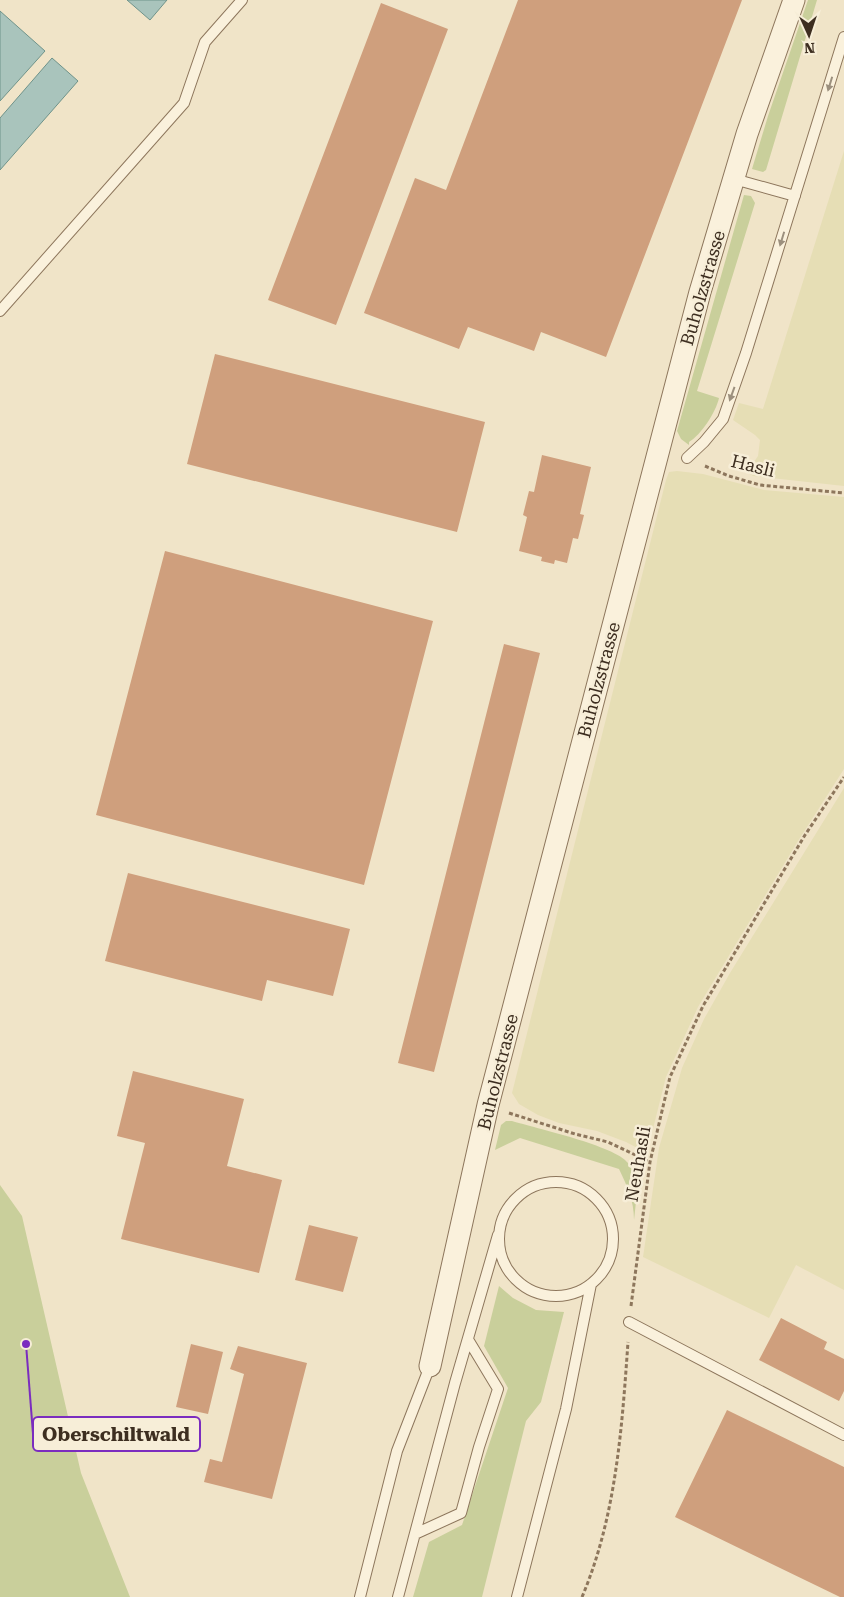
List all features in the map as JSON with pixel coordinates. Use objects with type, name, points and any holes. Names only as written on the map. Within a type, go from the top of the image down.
[{"type":"street","name":"Buholzstrasse","points":[[430,1366],[488,1105],[700,292],[747,134],[794,0]]},
{"type":"lane","points":[[0,311],[184,103],[205,42],[242,0]]},
{"type":"lane","points":[[687,458],[704,442],[723,419],[749,344],[844,37]]},
{"type":"lane","points":[[734,179],[795,196]]},
{"type":"lane","points":[[398,1597],[453,1392],[504,1214],[517,1196],[536,1185],[558,1182],[579,1186],[597,1199],[610,1219],[613,1243],[607,1266],[591,1284],[572,1294],[550,1296],[529,1290],[512,1276],[501,1257],[498,1235]]},
{"type":"lane","points":[[517,1597],[566,1409],[591,1284]]},
{"type":"lane","points":[[629,1322],[844,1435]]},
{"type":"lane","points":[[415,1534],[461,1513],[479,1447],[498,1389],[469,1341]]},
{"type":"lane","points":[[360,1597],[397,1451],[430,1366]]},
{"type":"path","name":"Hasli","points":[[687,458],[729,476],[760,485],[844,492]]},
{"type":"path","name":"Neuhasli","points":[[582,1597],[609,1511],[624,1408],[629,1322],[650,1162],[670,1077],[703,1006],[805,835],[844,777]]},
{"type":"path","points":[[488,1105],[575,1134],[608,1142],[650,1162]]},
{"type":"shaded area","points":[[844,151],[844,486],[753,476],[747,472],[758,456],[760,440],[733,420],[739,403],[763,409]]},
{"type":"shaded area","points":[[669,472],[703,474],[764,490],[844,497],[844,769],[798,841],[698,1007],[666,1077],[648,1149],[643,1151],[597,1131],[559,1123],[538,1115],[519,1104],[512,1093],[666,480]]},
{"type":"shaded area","points":[[844,788],[844,1290],[796,1265],[769,1318],[643,1257],[659,1148],[682,1068],[704,1019],[730,973]]},
{"type":"green space","points":[[808,0],[817,0],[766,170],[763,172],[752,169],[768,116]]},
{"type":"green space","points":[[744,195],[751,196],[755,203],[697,391],[719,398],[715,410],[707,423],[694,439],[689,442],[689,445],[681,439],[677,431]]},
{"type":"green space","points":[[506,1121],[574,1138],[608,1150],[621,1157],[628,1163],[636,1183],[634,1220],[631,1200],[619,1169],[520,1138],[495,1150],[501,1125]]},
{"type":"green space","points":[[0,1185],[22,1216],[81,1473],[130,1597],[0,1597]]},
{"type":"green space","points":[[499,1286],[513,1298],[536,1310],[564,1312],[541,1402],[526,1421],[482,1597],[413,1597],[429,1542],[462,1525],[508,1388],[484,1346]]},
{"type":"water","points":[[127,0],[167,0],[150,20]]},
{"type":"water","points":[[0,11],[45,51],[0,101]]},
{"type":"water","points":[[52,58],[78,81],[0,170],[0,118]]},
{"type":"building","points":[[518,0],[742,0],[606,357],[541,332],[534,351],[468,327],[459,349],[364,313],[415,178],[446,190]]},
{"type":"building","points":[[381,3],[448,29],[336,325],[268,300]]},
{"type":"building","points":[[215,354],[485,422],[457,532],[187,464]]},
{"type":"building","points":[[542,455],[591,467],[580,514],[584,515],[578,539],[573,538],[567,563],[555,560],[554,564],[541,561],[542,557],[519,551],[527,517],[523,515],[529,491],[534,492]]},
{"type":"building","points":[[165,551],[433,621],[364,885],[96,815]]},
{"type":"building","points":[[504,644],[540,653],[434,1072],[398,1063]]},
{"type":"building","points":[[128,873],[350,929],[333,996],[267,980],[262,1001],[105,961]]},
{"type":"building","points":[[133,1071],[244,1099],[227,1166],[282,1180],[259,1273],[121,1239],[145,1143],[117,1136]]},
{"type":"building","points":[[309,1225],[358,1237],[343,1292],[295,1280]]},
{"type":"building","points":[[781,1318],[827,1342],[824,1349],[844,1359],[844,1391],[839,1401],[759,1360]]},
{"type":"building","points":[[191,1344],[223,1352],[208,1414],[176,1407]]},
{"type":"building","points":[[238,1346],[307,1363],[272,1499],[204,1482],[210,1459],[222,1462],[244,1374],[230,1369]]},
{"type":"building","points":[[727,1410],[844,1467],[844,1597],[840,1597],[675,1517]]},
{"type":"place","name":"Oberschiltwald","points":[[26,1344]]}]
